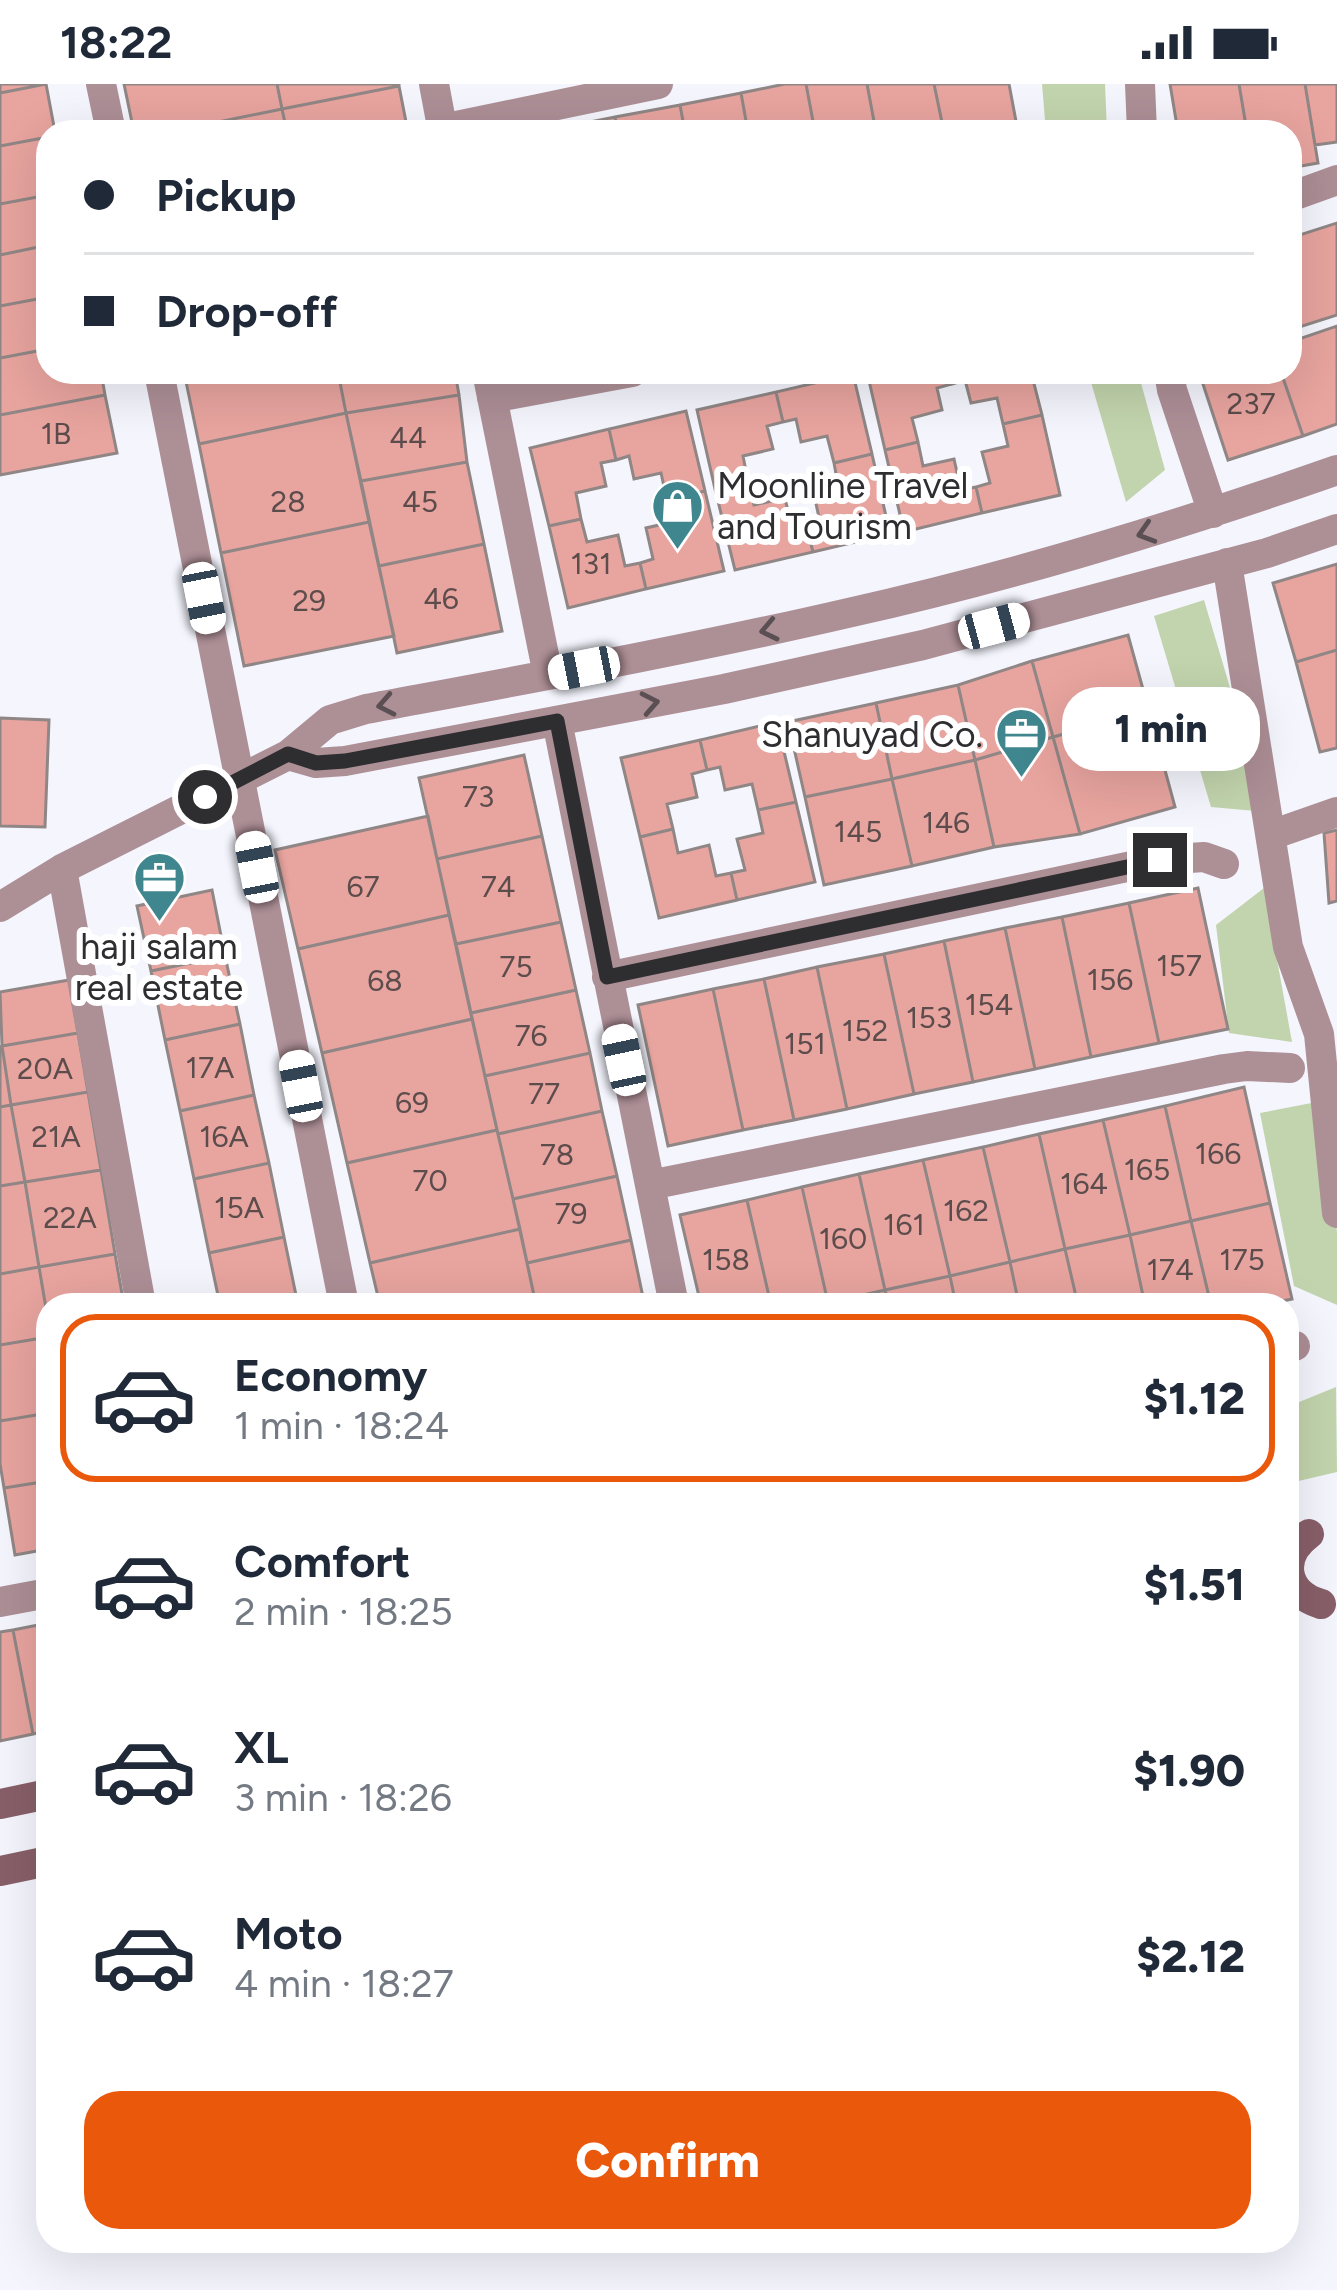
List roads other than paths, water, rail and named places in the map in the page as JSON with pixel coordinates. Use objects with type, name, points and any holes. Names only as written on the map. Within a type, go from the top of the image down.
[{"type":"street","points":[[101,84],[108,120]]},
{"type":"street","points":[[434,84],[440,120]]},
{"type":"street","points":[[493,120],[658,84]]},
{"type":"street","points":[[1140,84],[1142,120]]},
{"type":"street","points":[[1302,193],[1337,180]]},
{"type":"street","points":[[161,384],[342,1293]]},
{"type":"street","points":[[1171,384],[1213,513]]},
{"type":"street","points":[[489,385],[548,674]]},
{"type":"street","points":[[0,907],[62,869],[288,754],[330,720],[910,598],[1213,513],[1337,470]]},
{"type":"street","points":[[288,754],[316,763],[345,761],[724,689],[923,645],[1337,529]]},
{"type":"street","points":[[1227,563],[1288,947],[1328,1033],[1337,1213]]},
{"type":"street","points":[[910,598],[923,645]]},
{"type":"street","points":[[557,721],[672,1293]]},
{"type":"street","points":[[1271,835],[1337,812]]},
{"type":"street","points":[[607,977],[1160,860],[1204,857],[1224,864]]},
{"type":"street","points":[[62,869],[139,1293]]},
{"type":"street","points":[[650,1185],[1224,1069],[1290,1068]]},
{"type":"street","points":[[1299,1591],[1311,1601],[1329,1603]]},
{"type":"street","points":[[0,1602],[36,1595]]},
{"type":"street","points":[[1299,1609],[1329,1603]]},
{"type":"street","points":[[0,1804],[36,1796]]},
{"type":"street","points":[[0,1871],[36,1864]]},
{"type":"place","name":"Moonline Travel and Tourism","points":[[678,552]]},
{"type":"place","name":"Shanuyad Co.","points":[[1022,780]]},
{"type":"place","name":"haji salam real estate","points":[[159,924]]}]
